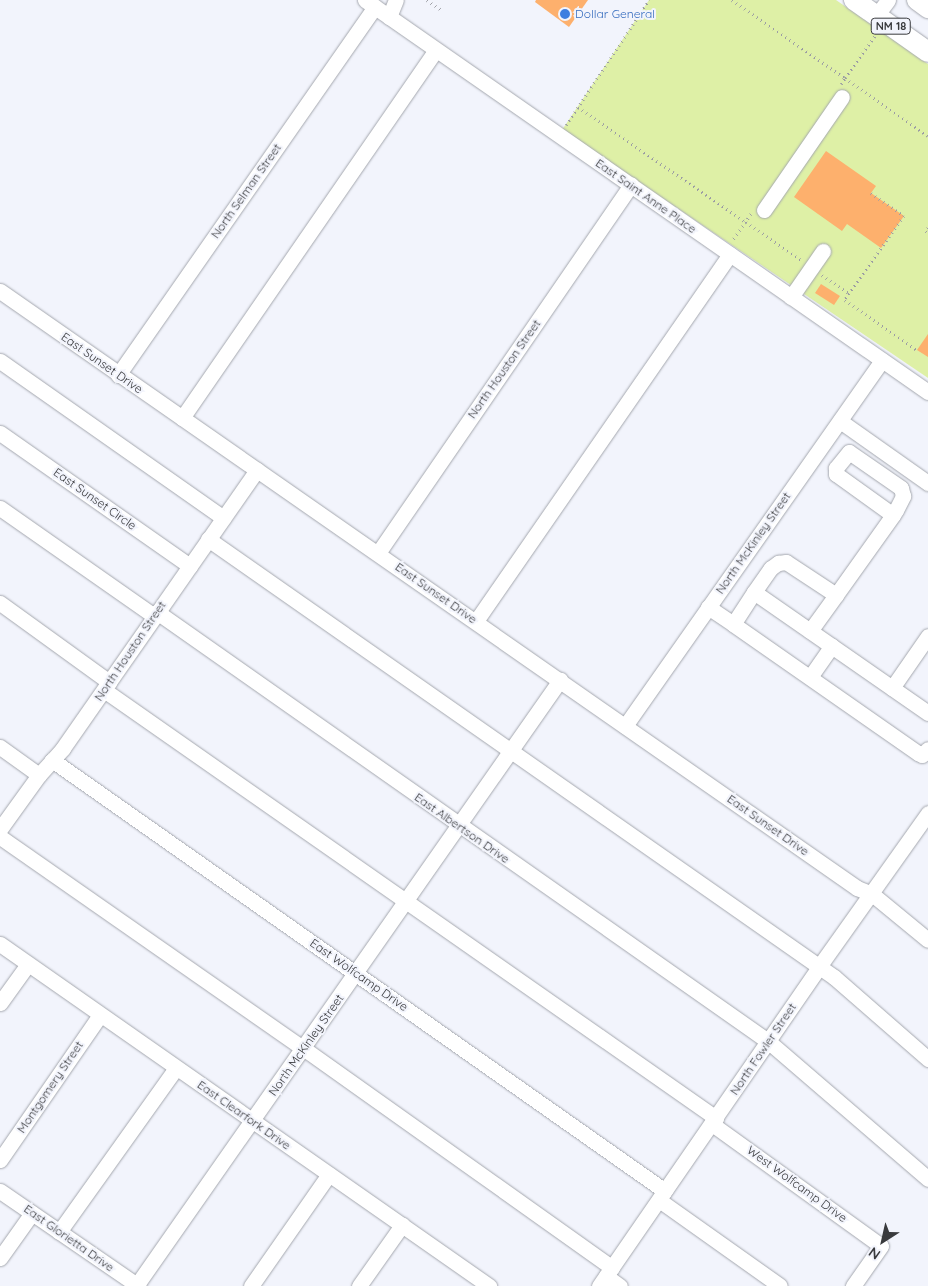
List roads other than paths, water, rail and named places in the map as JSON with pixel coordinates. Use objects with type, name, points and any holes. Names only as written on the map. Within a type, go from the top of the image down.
[{"type":"main road","name":"NM 18","points":[[854,0],[878,23],[928,52]]},
{"type":"main road","name":"NM 18","points":[[917,0],[928,8]]},
{"type":"street","points":[[389,17],[396,0]]},
{"type":"street","points":[[878,23],[888,0]]},
{"type":"street","name":"East Saint Anne Place","points":[[370,3],[631,185],[730,249],[791,297],[928,392]]},
{"type":"street","name":"North Selman Street","points":[[118,375],[370,3]]},
{"type":"street","points":[[182,418],[436,50]]},
{"type":"street","points":[[760,208],[841,92]]},
{"type":"street","name":"North Houston Street","points":[[378,553],[631,185]]},
{"type":"street","points":[[476,621],[730,249]]},
{"type":"street","points":[[791,297],[823,251]]},
{"type":"street","name":"East Sunset Drive","points":[[0,291],[857,888],[872,894],[928,940]]},
{"type":"street","name":"North McKinley Street","points":[[625,726],[882,360]]},
{"type":"street","points":[[0,361],[223,518]]},
{"type":"street","points":[[840,421],[928,483]]},
{"type":"street","name":"East Sunset Circle","points":[[0,433],[190,566]]},
{"type":"street","points":[[810,631],[893,515],[903,496],[901,488],[849,452],[836,468],[836,474],[893,515]]},
{"type":"street","points":[[816,454],[836,468]]},
{"type":"street","name":"North Houston Street","points":[[0,829],[39,775],[64,748],[257,470]]},
{"type":"street","name":"East Albertson Drive","points":[[0,508],[156,614],[769,1042],[928,1179]]},
{"type":"street","points":[[208,539],[818,968],[834,977],[928,1058]]},
{"type":"street","points":[[733,624],[771,568],[778,563],[786,562],[836,596]]},
{"type":"street","points":[[754,592],[892,688],[926,706]]},
{"type":"street","name":"West Wolfcamp Drive","points":[[0,603],[107,686],[714,1121],[881,1246],[853,1286]]},
{"type":"street","points":[[708,607],[918,753],[922,755],[928,749]]},
{"type":"street","points":[[892,688],[928,636]]},
{"type":"street","points":[[810,678],[832,646]]},
{"type":"street","name":"North McKinley Street","points":[[137,1286],[512,752],[560,680]]},
{"type":"street","points":[[0,748],[39,775]]},
{"type":"street","name":"East Wolfcamp Drive","points":[[52,760],[356,973],[662,1195],[780,1286]]},
{"type":"street","name":"North Fowler Street","points":[[606,1276],[769,1042],[818,968],[927,817]]},
{"type":"street","points":[[0,836],[303,1048],[620,1286]]},
{"type":"street","name":"East Clearfork Drive","points":[[0,944],[489,1286]]},
{"type":"street","points":[[0,1003],[28,964]]},
{"type":"street","name":"Montgomery Street","points":[[0,1160],[100,1015]]},
{"type":"street","points":[[59,1232],[176,1068]]},
{"type":"street","points":[[251,1286],[328,1174]]},
{"type":"street","name":"East Glorietta Drive","points":[[0,1191],[137,1286]]},
{"type":"street","points":[[0,1258],[32,1213]]},
{"type":"street","points":[[359,1286],[402,1225]]},
{"type":"place","name":"Dollar General","points":[[565,14]]}]
